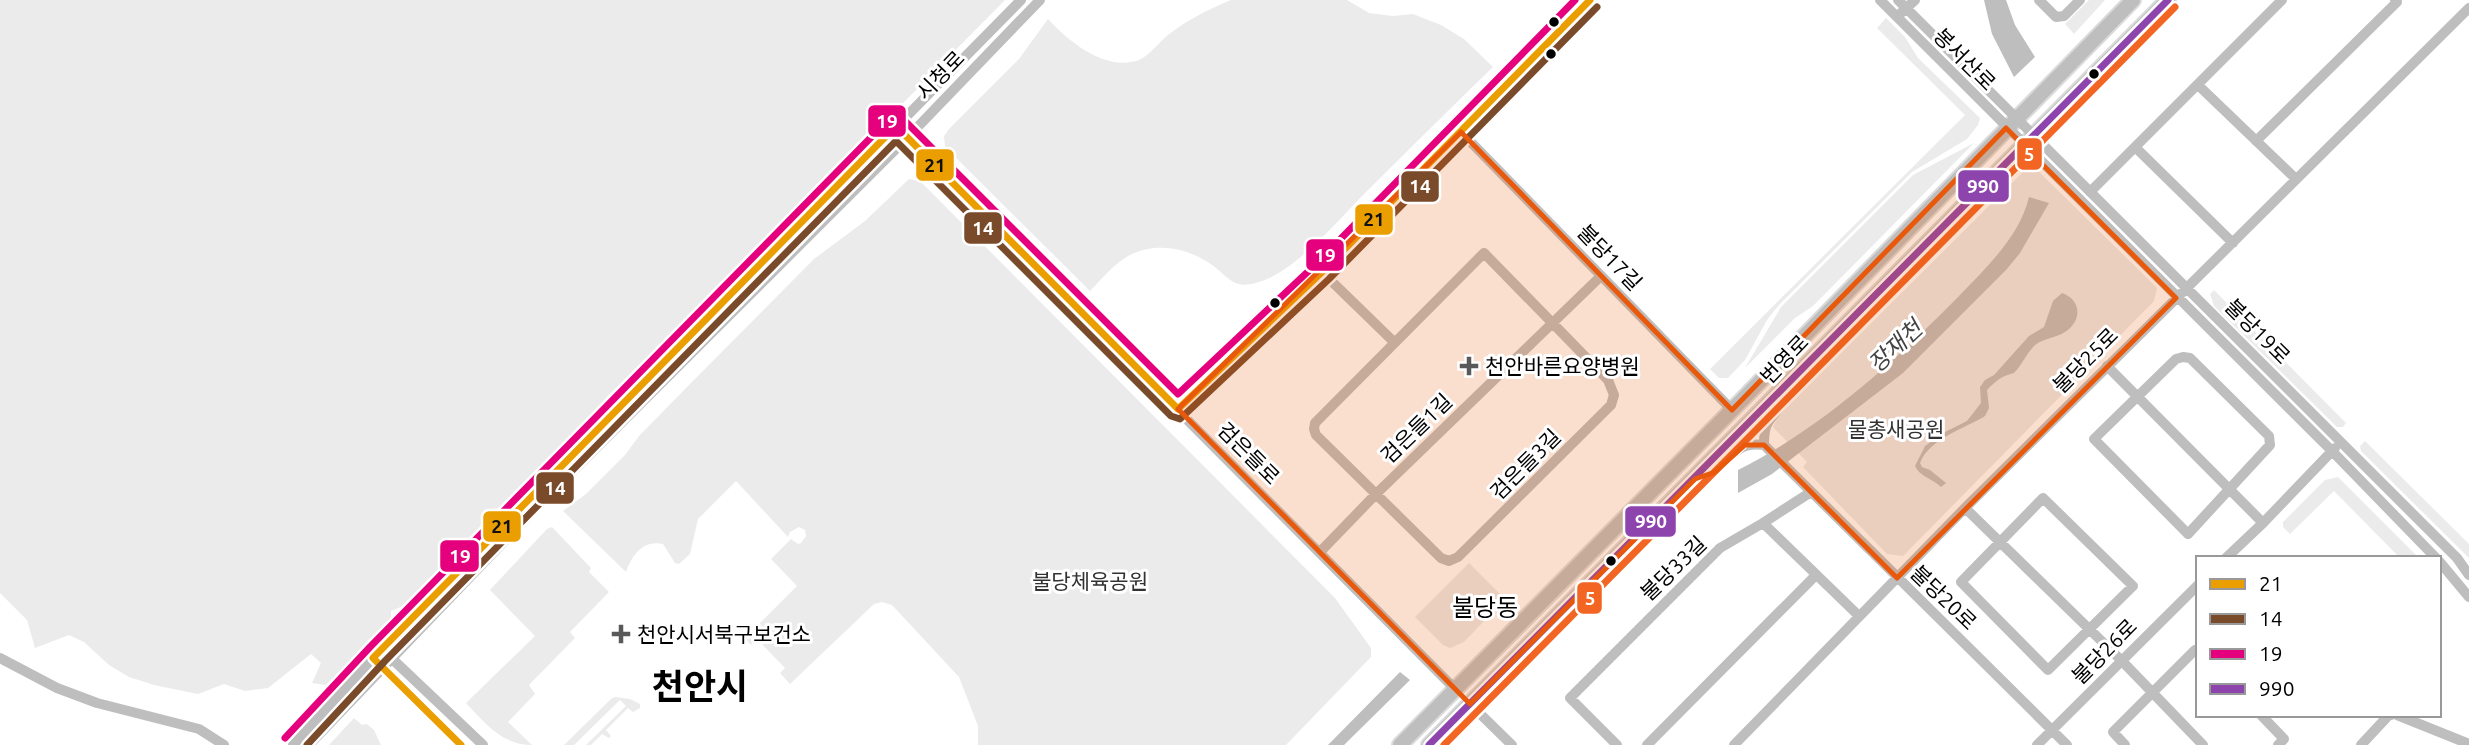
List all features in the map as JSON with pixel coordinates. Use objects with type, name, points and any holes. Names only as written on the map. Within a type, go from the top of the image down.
[{"type":"main road","name":"번영로","points":[[1400,745],[2133,0]]},
{"type":"main road","name":"번영로","points":[[1429,745],[2168,0]]},
{"type":"main road","points":[[1455,689],[1470,704]]},
{"type":"street","name":"시청로","points":[[293,745],[382,649],[1021,0]]},
{"type":"street","name":"시청로","points":[[309,745],[541,503],[907,138],[1040,0]]},
{"type":"street","points":[[1178,409],[1322,272],[1590,0]]},
{"type":"street","name":"봉서산로","points":[[1880,0],[2011,123]]},
{"type":"street","points":[[2039,0],[2056,17],[2064,16],[2080,0]]},
{"type":"street","points":[[2090,192],[2282,0]]},
{"type":"street","points":[[2256,141],[2397,2],[2395,0]]},
{"type":"street","points":[[1896,17],[1906,3]]},
{"type":"street","name":"봉서산로","points":[[1906,3],[2027,140]]},
{"type":"street","name":"불당25로","points":[[1734,745],[1965,508],[2469,8]]},
{"type":"street","points":[[2198,85],[2296,179]]},
{"type":"street","name":"검은들로","points":[[896,127],[1455,689]]},
{"type":"street","name":"불당17길","points":[[1461,132],[1732,410]]},
{"type":"street","name":"불당19로","points":[[2027,140],[2090,192],[2186,288],[2435,556]]},
{"type":"street","name":"불당19로","points":[[2027,140],[2176,298],[2457,558],[2469,575]]},
{"type":"street","points":[[2135,147],[2233,243]]},
{"type":"street","name":"검은들3길","points":[[1484,253],[1552,323],[1608,380],[1614,395],[1611,405],[1458,557],[1449,561],[1441,558],[1316,435],[1315,423],[1484,253]]},
{"type":"street","points":[[1322,272],[1394,342]]},
{"type":"street","name":"검은들1길","points":[[1320,552],[1376,494],[1601,276]]},
{"type":"street","points":[[2190,358],[2269,436],[2270,445],[2267,452],[2230,490],[2188,534],[2094,439],[2176,359],[2190,358]]},
{"type":"street","points":[[2107,366],[2263,523]]},
{"type":"street","points":[[1695,479],[1715,472],[1745,445],[1765,445],[1764,431],[1768,419],[1780,407],[1793,380]]},
{"type":"street","name":"불당20로","points":[[1765,445],[2067,745]]},
{"type":"street","points":[[2229,556],[2336,447]]},
{"type":"street","points":[[1811,492],[1763,523],[1859,616]]},
{"type":"street","points":[[2043,498],[2133,586],[2048,670],[1961,582],[2000,543],[2043,498]]},
{"type":"street","points":[[1965,508],[2122,661],[2203,745]]},
{"type":"street","name":"불당33길","points":[[1617,745],[1570,698],[1720,548],[1763,523]]},
{"type":"street","name":"불당19로","points":[[2441,563],[2469,597]]},
{"type":"street","points":[[1647,745],[1816,575]]},
{"type":"street","name":"불당26로","points":[[2037,745],[2196,587]]},
{"type":"street","points":[[382,649],[483,745]]},
{"type":"street","points":[[2125,745],[2113,732],[2196,651]]},
{"type":"street","points":[[0,658],[57,688],[97,703],[200,729],[224,745]]},
{"type":"street","points":[[373,659],[461,745]]},
{"type":"street","points":[[1470,704],[1512,745]]},
{"type":"street","points":[[2263,717],[2284,739],[2278,745]]},
{"type":"street","points":[[2361,745],[2387,717]]},
{"type":"street","points":[[2401,717],[2454,742],[2469,744]]},
{"type":"highlighted area","points":[[2006,128],[2176,298],[1897,578],[1764,445],[1745,445],[1715,472],[1695,479],[1470,704],[1178,409],[1461,132],[1732,410]]},
{"type":"green space","points":[[0,0],[1005,0],[646,363],[608,396],[578,436],[408,604],[391,611],[391,620],[326,685],[312,683],[321,663],[311,654],[268,688],[245,691],[224,684],[198,694],[129,677],[109,665],[84,642],[69,635],[35,648],[27,620],[0,593]]},
{"type":"green space","points":[[1231,0],[1347,0],[1369,13],[1393,16],[1413,14],[1441,25],[1464,39],[1493,67],[1318,242],[1280,272],[1255,283],[1238,284],[1197,256],[1176,249],[1155,248],[1125,258],[1090,291],[945,147],[944,136],[1019,59],[1048,19],[1066,37],[1089,53],[1114,62],[1126,63],[1143,58],[1183,24]]},
{"type":"green space","points":[[2089,0],[2105,0],[2074,34],[2065,24]]},
{"type":"green space","points":[[1886,18],[1905,37],[1918,58],[1980,118],[1978,125],[1967,139],[1912,172],[1778,306],[1745,360],[1728,378],[1719,378],[1710,369],[1965,115],[1877,28]]},
{"type":"green space","points":[[1974,143],[1813,306],[1795,318],[1745,368],[1781,307],[1913,175]]},
{"type":"green space","name":"물총새공원","points":[[2031,164],[2157,288],[2154,301],[1903,556],[1887,554],[1803,467],[1807,462],[1773,427],[1779,415]]},
{"type":"green space","name":"불당체육공원","points":[[909,179],[920,181],[1335,598],[1371,648],[1371,657],[1286,745],[978,745],[978,726],[959,677],[892,605],[882,602],[874,604],[790,684],[780,673],[785,668],[757,639],[751,645],[745,638],[797,586],[771,559],[791,539],[798,544],[806,536],[805,530],[799,527],[790,532],[788,537],[736,481],[698,519],[690,554],[679,564],[675,563],[663,544],[656,543],[639,550],[626,572],[563,511],[586,494],[625,455],[639,436],[814,259],[865,221]]},
{"type":"green space","points":[[2214,290],[2346,423],[2343,427],[2337,427],[2214,306],[2210,294]]},
{"type":"green space","points":[[2365,441],[2469,544],[2469,558],[2361,451],[2360,446]]},
{"type":"green space","points":[[2338,477],[2417,556],[2398,556],[2334,491],[2290,534],[2283,527],[2283,522],[2325,480]]},
{"type":"green space","points":[[552,527],[591,568],[589,572],[609,592],[570,632],[575,638],[529,685],[535,694],[508,722],[532,745],[521,744],[495,732],[466,703],[535,636],[490,590],[547,529]]},
{"type":"green space","points":[[1469,563],[1505,599],[1464,642],[1450,648],[1443,645],[1415,617]]},
{"type":"green space","points":[[611,699],[630,699],[640,704],[640,708],[633,712],[628,708],[606,730],[611,736],[609,738],[602,734],[591,745],[586,745],[626,706],[620,700],[574,745],[564,745]]},
{"type":"green space","points":[[354,718],[374,730],[381,745],[329,745]]},
{"type":"shaded area","points":[[1984,0],[2006,0],[2015,25],[2035,57],[2014,77],[1992,34]]},
{"type":"shaded area","points":[[2029,197],[2049,203],[2020,253],[2006,270],[1903,373],[1772,474],[1738,493],[1738,470],[1799,434],[1856,392],[1959,296],[1991,263],[2010,238],[2025,211]]},
{"type":"shaded area","points":[[2062,293],[2069,296],[2076,306],[2075,322],[2061,334],[2034,346],[2014,373],[1999,379],[1987,390],[1989,408],[1985,416],[1948,435],[1925,454],[1920,463],[1922,467],[1946,483],[1941,487],[1923,475],[1915,466],[1925,446],[1967,421],[1981,403],[1980,387],[1985,380],[1994,375],[2029,336],[2044,327],[2053,301]]},
{"type":"shaded area","points":[[1400,672],[1410,680],[1344,745],[1328,745]]},
{"type":"transit line","name":"19","points":[[285,738],[370,647],[891,117],[903,119],[1178,394],[1315,265],[1575,0]]},
{"type":"transit line","name":"21","points":[[461,745],[373,658],[896,126],[1178,409],[1322,272],[1590,0]]},
{"type":"transit line","name":"990","points":[[1429,745],[2168,0]]},
{"type":"transit line","name":"14","points":[[307,745],[385,661],[896,141],[1171,416],[1180,419],[1329,279],[1597,7]]},
{"type":"transit line","name":"5","points":[[1444,745],[2175,7]]},
{"type":"place","name":"천안바른요양병원","points":[[1469,366]]},
{"type":"place","name":"천안시서북구보건소","points":[[621,634]]},
{"type":"district","name":"불당동","points":[[1485,607]]},
{"type":"district","name":"천안시","points":[[700,686]]},
{"type":"water label","name":"장재천","points":[[1895,346]]}]
